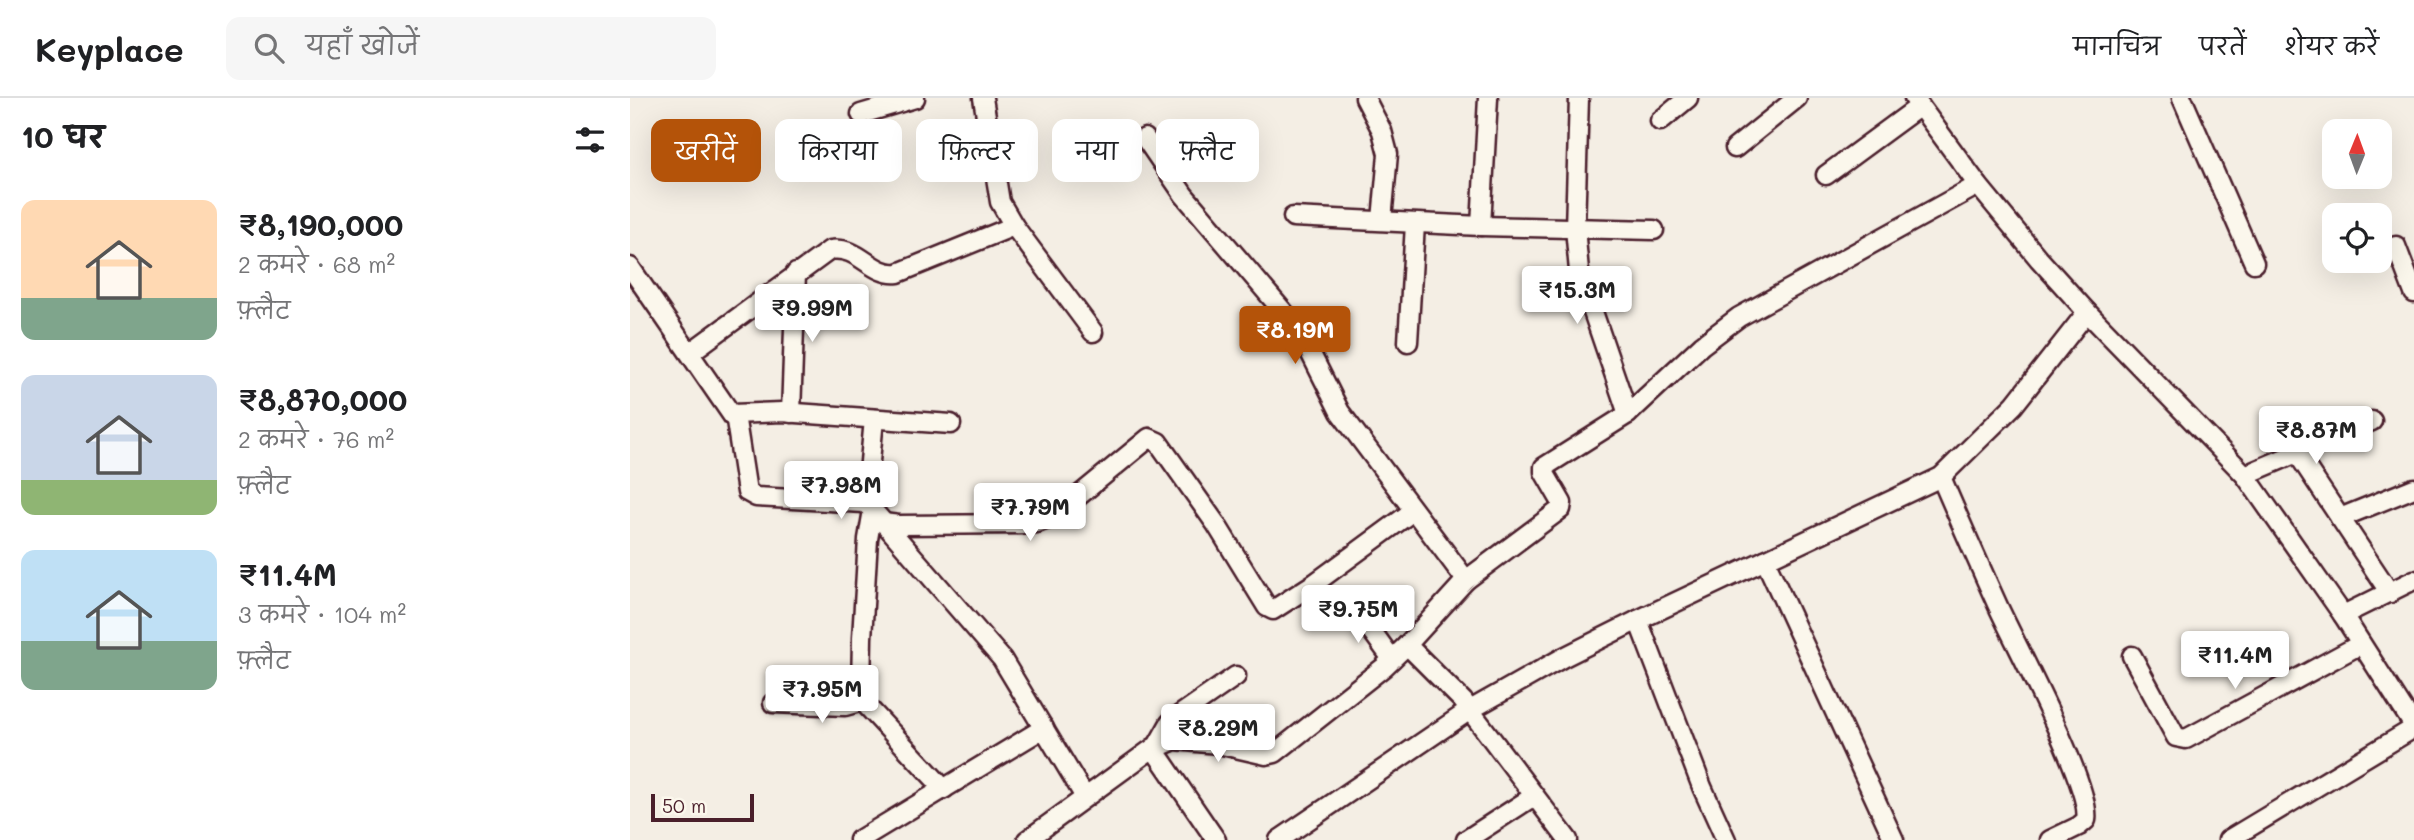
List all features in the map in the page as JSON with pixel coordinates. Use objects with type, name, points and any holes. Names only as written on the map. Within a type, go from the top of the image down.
[{"type":"street","points":[[861,114],[915,98]]},
{"type":"street","points":[[984,98],[998,193],[1005,212],[1093,332]]},
{"type":"street","points":[[1365,98],[1382,131],[1388,154],[1381,220]]},
{"type":"street","points":[[1481,226],[1488,98]]},
{"type":"street","points":[[1579,98],[1575,228],[1579,271],[1628,414]]},
{"type":"street","points":[[1660,121],[1688,98]]},
{"type":"street","points":[[1735,148],[1797,98]]},
{"type":"street","points":[[2182,98],[2254,263]]},
{"type":"street","points":[[1826,175],[1917,102],[1978,185],[2087,312],[2245,475],[2343,615],[2414,727],[2228,840]]},
{"type":"street","points":[[1145,138],[1184,195],[1287,317],[1309,350],[1340,412],[1466,580]]},
{"type":"street","points":[[1027,840],[1050,833],[1085,797],[1166,742],[1183,740],[1218,744],[1266,755],[1275,753],[1392,660],[1466,580],[1563,507],[1544,472],[1544,467],[1628,414],[1702,345],[1739,317],[1978,185]]},
{"type":"street","points":[[1293,217],[1415,224],[1654,230]]},
{"type":"street","points":[[1408,342],[1415,224]]},
{"type":"street","points":[[691,352],[830,250],[843,248],[884,272],[898,273],[1014,226]]},
{"type":"street","points":[[2396,246],[2414,293]]},
{"type":"street","points":[[630,267],[732,414],[740,435],[746,487],[751,496],[874,513],[1025,524],[1045,520],[1064,508],[1149,438],[1158,442],[1216,524],[1266,607],[1273,610],[1315,583],[1413,511]]},
{"type":"street","points":[[791,413],[796,273]]},
{"type":"street","points":[[1279,840],[1470,710],[1564,657],[1941,477],[2014,405],[2087,312]]},
{"type":"street","points":[[732,414],[791,413],[951,424]]},
{"type":"street","points":[[874,419],[874,513],[868,539],[862,638],[863,701],[944,789]]},
{"type":"street","points":[[2245,475],[2372,421]]},
{"type":"street","points":[[2297,453],[2390,593]]},
{"type":"street","points":[[1941,477],[1997,606],[2062,742],[2085,802],[2085,820],[2079,826],[2050,840]]},
{"type":"street","points":[[2340,518],[2414,488]]},
{"type":"street","points":[[874,513],[1002,659],[1085,797]]},
{"type":"street","points":[[1765,559],[1894,840]]},
{"type":"street","points":[[2343,615],[2414,580]]},
{"type":"street","points":[[1355,608],[1392,660]]},
{"type":"street","points":[[1638,620],[1702,787],[1726,840]]},
{"type":"street","points":[[2132,656],[2173,732],[2181,740],[2361,644]]},
{"type":"street","points":[[1407,645],[1470,710],[1568,840]]},
{"type":"street","points":[[1155,747],[1177,717],[1236,676]]},
{"type":"street","points":[[773,703],[845,706],[863,701]]},
{"type":"street","points":[[859,840],[1044,728]]},
{"type":"street","points":[[1155,747],[1216,840]]},
{"type":"street","points":[[1466,840],[1534,796]]}]
